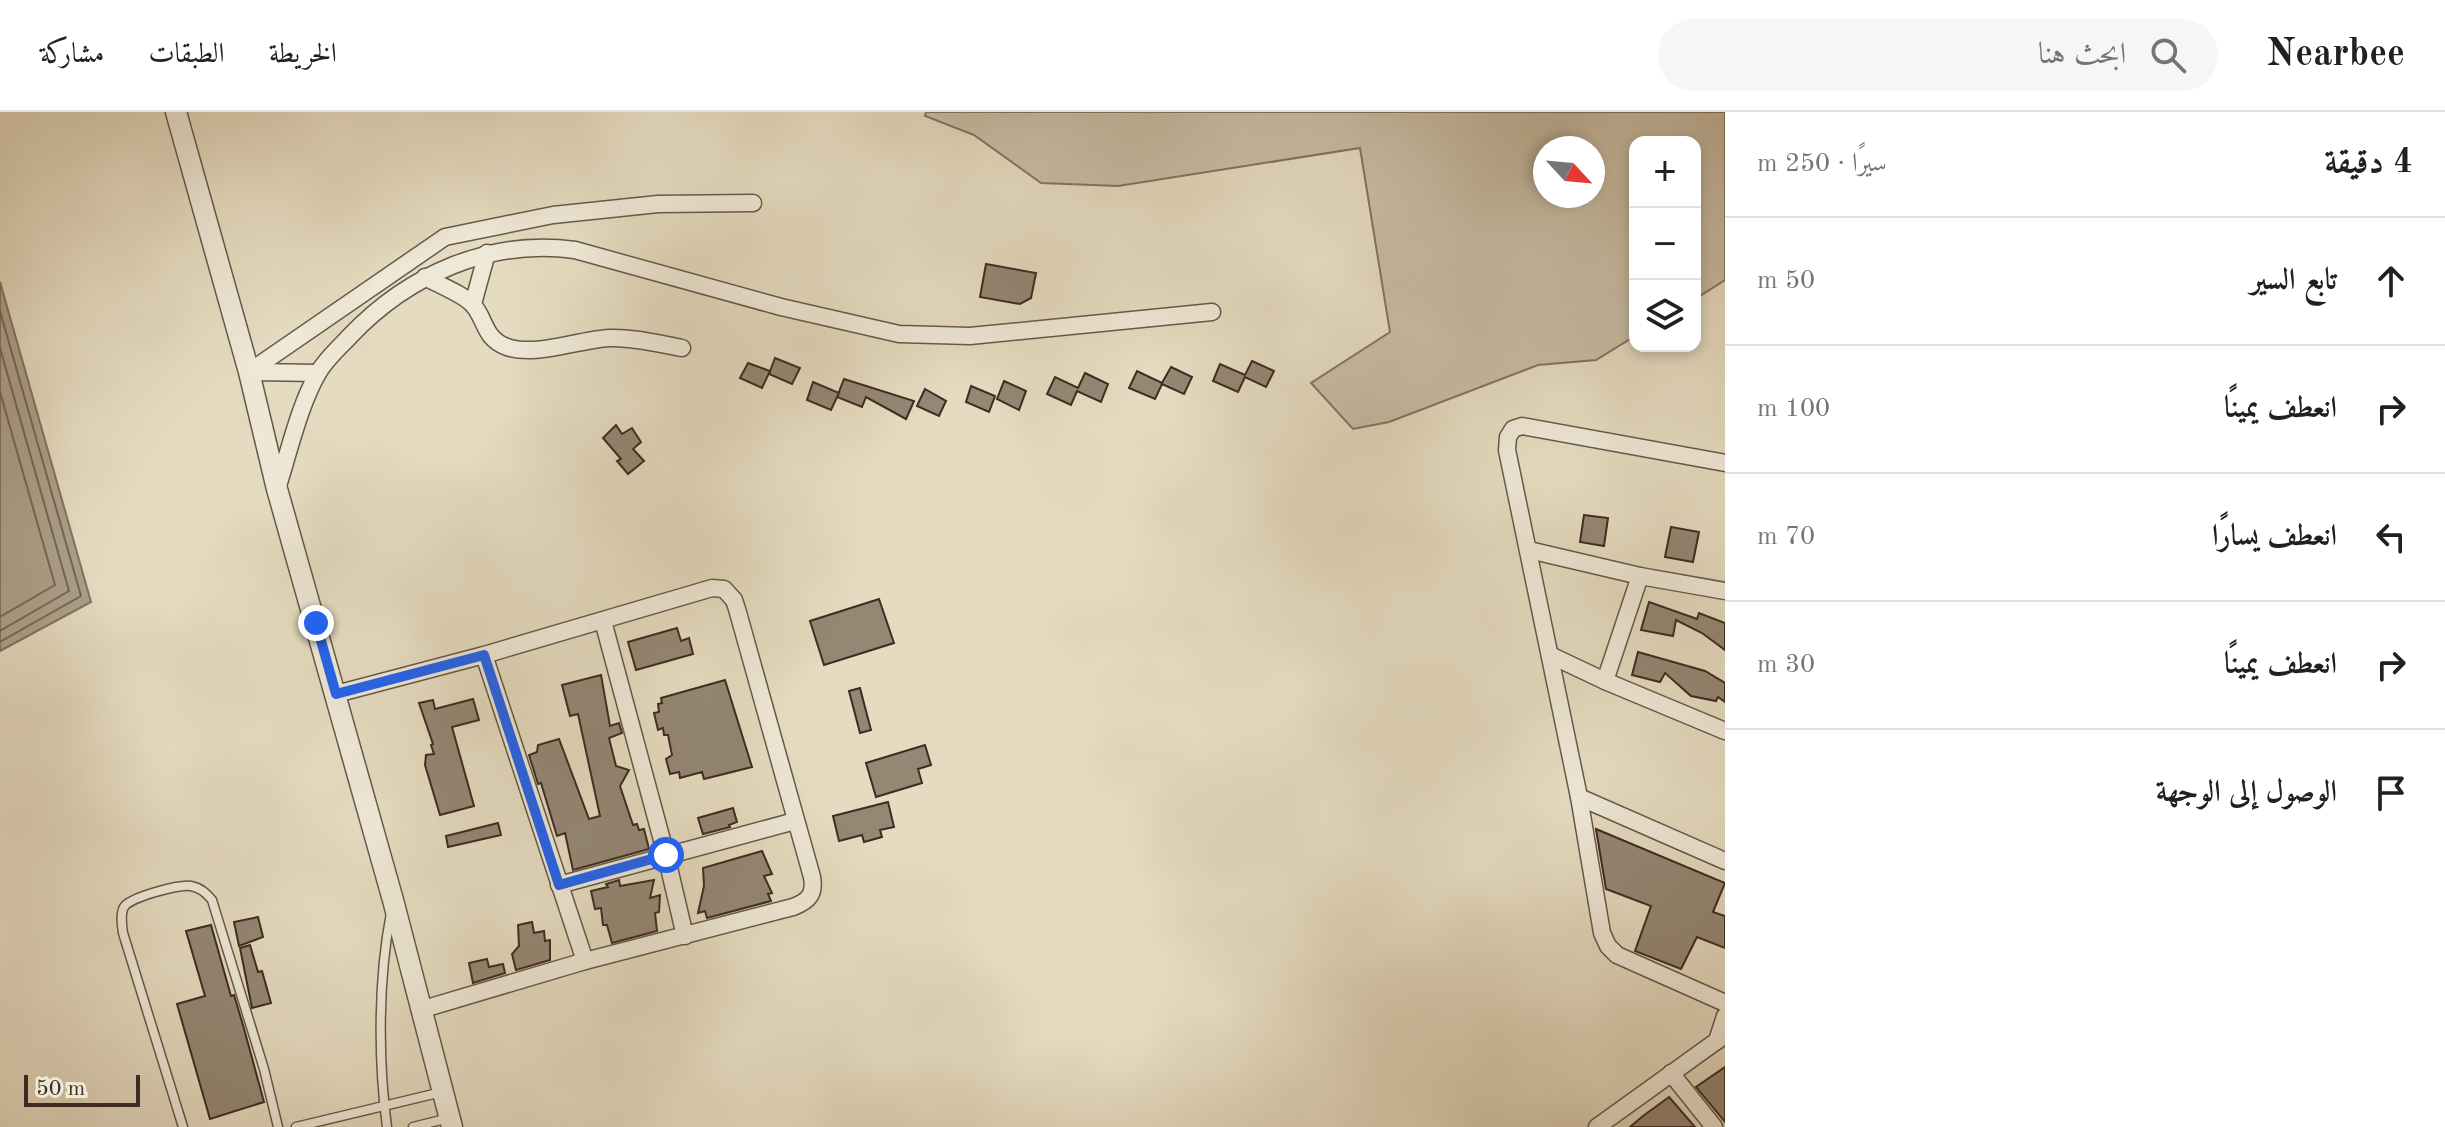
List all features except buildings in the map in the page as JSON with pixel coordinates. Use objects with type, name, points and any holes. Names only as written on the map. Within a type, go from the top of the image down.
[{"type":"street","points":[[176,112],[249,372],[277,489],[393,900],[450,1123]]},
{"type":"street","points":[[249,372],[445,237],[553,215],[598,210],[658,204],[753,203]]},
{"type":"street","points":[[277,489],[318,373],[358,328],[389,300],[425,277],[487,253],[514,247],[546,246],[575,250],[854,325],[931,337],[970,336],[1212,312]]},
{"type":"street","points":[[473,304],[487,253]]},
{"type":"street","points":[[425,277],[473,304],[484,328],[505,346],[524,351],[613,338],[682,348]]},
{"type":"street","points":[[249,372],[318,373]]},
{"type":"street","points":[[1725,463],[1518,427],[1510,432],[1507,450],[1579,797],[1602,933],[1608,946],[1627,960],[1725,1003]]},
{"type":"street","points":[[1529,550],[1640,576],[1725,591]]},
{"type":"street","points":[[1605,681],[1640,576]]},
{"type":"street","points":[[336,694],[484,655],[712,588],[724,589],[737,609],[813,886],[808,899],[793,907],[585,961],[420,1010]]},
{"type":"street","points":[[603,621],[685,936]]},
{"type":"street","points":[[484,655],[585,961]]},
{"type":"street","points":[[1550,655],[1725,731]]},
{"type":"street","points":[[1579,797],[1725,861]]},
{"type":"street","points":[[559,885],[795,821]]},
{"type":"street","points":[[1606,1125],[1721,1038],[1725,1016]]},
{"type":"street","points":[[1671,1073],[1714,1127]]},
{"type":"lane","points":[[183,1127],[121,918],[124,907],[133,899],[184,885],[204,891],[212,900],[264,1069],[278,1127]]},
{"type":"lane","points":[[387,1127],[381,981],[393,900]]},
{"type":"lane","points":[[296,1127],[442,1092]]},
{"type":"lane","points":[[413,1127],[450,1123]]},
{"type":"shaded area","points":[[926,112],[1725,112],[1725,280],[1701,295],[1701,136],[1629,136],[1629,340],[1596,360],[1538,365],[1389,422],[1353,429],[1311,383],[1390,332],[1360,148],[1118,186],[1041,183],[974,135],[925,116]]},
{"type":"water","points":[[0,282],[91,602],[0,651]]},
{"type":"route","points":[[316,623],[336,694],[484,655],[559,885],[666,855]]}]
